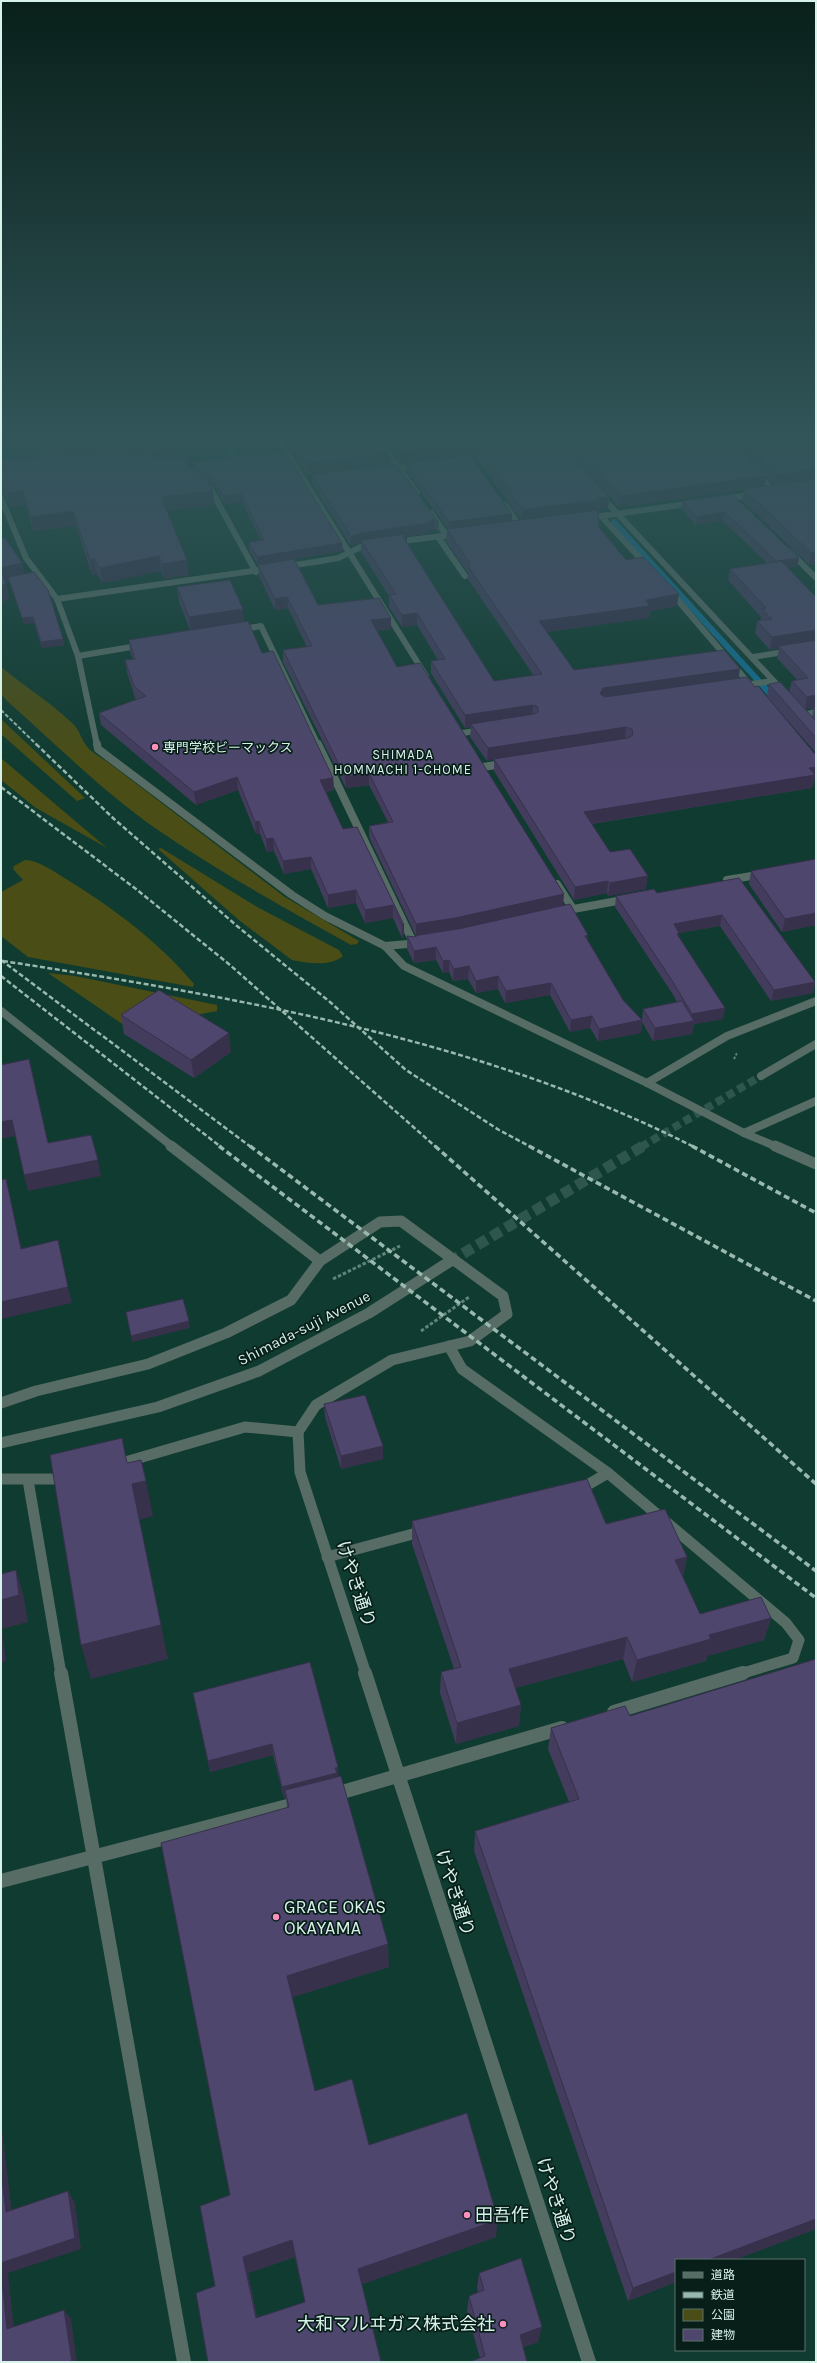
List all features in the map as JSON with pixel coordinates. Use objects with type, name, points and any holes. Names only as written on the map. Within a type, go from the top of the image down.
[{"type":"street","points":[[22,547],[26,558],[57,599],[78,656],[98,748],[292,895],[325,916],[385,946],[404,966],[647,1083],[744,1133],[816,1164]]},
{"type":"street","points":[[242,547],[256,572]]},
{"type":"street","points":[[345,547],[430,682]]},
{"type":"street","points":[[57,599],[256,572],[338,558],[357,547]]},
{"type":"street","points":[[445,547],[465,576]]},
{"type":"street","points":[[630,547],[652,571]]},
{"type":"street","points":[[648,547],[753,657],[770,681],[788,698]]},
{"type":"street","points":[[784,547],[816,578]]},
{"type":"street","points":[[662,582],[760,696]]},
{"type":"street","points":[[231,631],[261,626],[414,944]]},
{"type":"street","points":[[78,656],[154,643]]},
{"type":"street","points":[[753,657],[816,647]]},
{"type":"street","points":[[734,686],[770,681]]},
{"type":"street","points":[[812,724],[801,712],[816,712]]},
{"type":"street","points":[[462,734],[493,729]]},
{"type":"street","points":[[483,767],[514,762]]},
{"type":"street","points":[[716,882],[739,882],[772,872]]},
{"type":"street","points":[[552,876],[573,909]]},
{"type":"street","points":[[559,913],[573,909],[640,897]]},
{"type":"street","points":[[385,946],[414,944],[429,941]]},
{"type":"street","points":[[647,1083],[727,1036],[816,1001]]},
{"type":"street","points":[[1,1010],[128,1114],[320,1261]]},
{"type":"street","points":[[761,1076],[816,1044]]},
{"type":"street","points":[[744,1133],[816,1101]]},
{"type":"street","points":[[1,1403],[36,1390],[148,1364],[226,1333],[291,1300],[320,1261],[380,1222],[401,1221],[503,1296],[507,1314],[470,1341],[392,1360],[316,1405],[298,1432],[245,1427],[105,1468]]},
{"type":"street","name":"Shimada-suji Avenue","points":[[1,1443],[158,1407],[259,1371],[369,1313],[448,1262]]},
{"type":"street","points":[[450,1346],[462,1369],[608,1473],[786,1623],[798,1640],[793,1658],[602,1715]]},
{"type":"street","name":"けやき通り","points":[[298,1432],[300,1472],[589,2362]]},
{"type":"street","points":[[565,1494],[580,1490],[608,1473]]},
{"type":"street","points":[[1,1478],[60,1480],[75,1476]]},
{"type":"street","points":[[28,1480],[92,1856],[184,2362]]},
{"type":"street","points":[[327,1557],[434,1529]]},
{"type":"street","points":[[1,1881],[398,1777],[572,1725]]},
{"type":"path","points":[[362,1265],[407,1242]]},
{"type":"path","points":[[434,1321],[470,1296]]},
{"type":"green space","points":[[1,667],[55,708],[72,723],[78,730],[87,747],[93,752],[285,897],[359,941],[357,944],[351,945],[252,889],[202,859],[135,814],[116,799],[7,701],[1,694]]},
{"type":"green space","points":[[1,719],[85,798],[77,801],[1,734]]},
{"type":"green space","points":[[1,758],[107,848],[36,808],[1,780]]},
{"type":"green space","points":[[161,848],[259,908],[339,950],[343,956],[331,962],[325,963],[311,963],[292,960],[240,921],[158,849]]},
{"type":"green space","points":[[25,860],[41,864],[52,870],[84,890],[134,926],[180,968],[194,984],[193,987],[28,957],[1,936],[1,892],[23,880],[13,869],[14,866]]},
{"type":"green space","points":[[48,973],[75,976],[217,1005],[217,1011],[128,1028]]},
{"type":"building","points":[[1,547],[11,547],[22,563],[1,568]]},
{"type":"building","points":[[86,547],[182,547],[187,560],[162,564],[159,556],[100,568],[94,559],[90,560]]},
{"type":"building","points":[[252,547],[316,547],[257,557]]},
{"type":"building","points":[[366,547],[409,547],[494,681],[542,674],[469,568],[469,562],[459,547],[616,547],[626,560],[643,557],[679,594],[646,600],[650,606],[539,621],[574,670],[724,650],[740,669],[603,688],[600,694],[605,697],[747,677],[755,687],[758,686],[816,754],[816,767],[809,768],[815,775],[584,812],[610,852],[630,849],[648,876],[610,883],[608,881],[575,887],[494,759],[628,738],[633,735],[632,729],[626,727],[488,748],[471,724],[534,714],[538,712],[538,707],[533,705],[465,715],[431,661],[445,659],[417,613],[402,615],[389,595],[396,594]]},
{"type":"building","points":[[762,547],[788,547],[799,558],[776,561]]},
{"type":"building","points":[[805,547],[816,547],[816,552],[811,553]]},
{"type":"building","points":[[294,559],[318,605],[379,598],[391,618],[371,620],[397,667],[420,663],[564,894],[455,918],[416,924],[369,826],[393,822],[369,773],[345,777],[283,650],[312,646],[287,597],[275,599],[258,565]]},
{"type":"building","points":[[781,561],[816,597],[816,630],[772,637],[757,621],[772,619],[762,609],[766,608],[730,569]]},
{"type":"building","points":[[1,570],[6,584],[1,586]]},
{"type":"building","points":[[34,572],[48,590],[63,639],[41,642],[33,617],[22,618],[8,577]]},
{"type":"building","points":[[230,580],[243,609],[189,617],[177,587]]},
{"type":"building","points":[[248,621],[262,653],[273,651],[333,778],[320,780],[343,829],[357,827],[404,925],[402,925],[393,905],[365,910],[356,890],[328,895],[311,857],[283,861],[273,838],[266,839],[259,821],[255,822],[237,777],[194,792],[99,713],[146,696],[134,686],[125,660],[135,659],[129,640]]},
{"type":"building","points":[[816,640],[816,695],[807,697],[792,681],[808,678],[779,646]]},
{"type":"building","points":[[780,682],[816,720],[816,738],[769,684]]},
{"type":"building","points":[[816,859],[816,913],[785,919],[751,871]]},
{"type":"building","points":[[739,878],[815,982],[774,990],[722,915],[674,924],[679,933],[677,934],[725,1008],[692,1014],[673,982],[616,896],[654,889],[657,893]]},
{"type":"building","points":[[570,904],[588,935],[585,936],[623,1000],[642,1020],[599,1029],[592,1016],[571,1020],[551,983],[506,991],[498,976],[476,981],[469,966],[454,969],[449,960],[443,961],[436,947],[414,951],[407,936],[414,937],[458,929]]},
{"type":"building","points":[[159,990],[229,1033],[191,1060],[121,1015]]},
{"type":"building","points":[[682,1001],[694,1021],[655,1028],[643,1009]]},
{"type":"building","points":[[29,1059],[48,1143],[91,1135],[98,1160],[24,1175],[12,1120],[1,1122],[1,1065]]},
{"type":"building","points":[[6,1179],[21,1249],[58,1240],[68,1287],[1,1302],[1,1180]]},
{"type":"building","points":[[183,1299],[189,1321],[131,1336],[126,1312]]},
{"type":"building","points":[[365,1395],[383,1446],[341,1456],[324,1404]]},
{"type":"building","points":[[122,1438],[127,1463],[141,1460],[146,1481],[132,1484],[161,1625],[81,1645],[50,1455]]},
{"type":"building","points":[[587,1479],[606,1524],[665,1509],[687,1557],[675,1560],[700,1614],[761,1597],[771,1618],[709,1635],[711,1639],[637,1660],[627,1637],[509,1669],[521,1705],[457,1723],[441,1672],[461,1667],[412,1521]]},
{"type":"building","points":[[16,1570],[19,1595],[1,1600],[1,1574]]},
{"type":"building","points":[[816,1659],[816,2219],[711,2259],[675,2259],[675,2272],[633,2288],[475,1831],[579,1799],[551,1728],[625,1706],[630,1716]]},
{"type":"building","points":[[310,1662],[338,1767],[335,1768],[337,1773],[282,1787],[272,1744],[208,1761],[193,1693]]},
{"type":"building","points":[[341,1776],[388,1944],[287,1976],[315,2091],[352,2079],[369,2145],[467,2113],[498,2220],[358,2269],[381,2362],[208,2362],[196,2293],[215,2286],[200,2206],[230,2195],[161,1843],[289,1807],[285,1790]],"holes":[[[292,2240],[305,2302],[256,2318],[243,2257]]]},
{"type":"building","points":[[1,2171],[6,2212],[68,2191],[75,2238],[1,2263]]},
{"type":"building","points":[[521,2258],[542,2327],[520,2335],[527,2362],[469,2362],[485,2356],[469,2296],[484,2290],[479,2273]]},
{"type":"building","points":[[1,2271],[7,2329],[64,2310],[72,2362],[1,2362]]},
{"type":"waterway","points":[[637,547],[775,699]]},
{"type":"tunnel","points":[[641,1147],[761,1076]]},
{"type":"tunnel","points":[[449,1262],[643,1146]]},
{"type":"railway","points":[[1,710],[37,745]]},
{"type":"railway","points":[[36,744],[113,818],[237,926],[330,1002],[359,1028]]},
{"type":"railway","points":[[1,787],[136,889],[230,965],[281,1010]]},
{"type":"railway","points":[[1,960],[251,1147]]},
{"type":"railway","points":[[3,961],[179,990],[281,1010]]},
{"type":"railway","points":[[1,976],[221,1147]]},
{"type":"railway","points":[[281,1010],[359,1028]]},
{"type":"railway","points":[[281,1010],[436,1147]]},
{"type":"railway","points":[[359,1028],[444,1050],[529,1077],[613,1109],[693,1146]]},
{"type":"railway","points":[[359,1028],[406,1070],[499,1130],[531,1147]]},
{"type":"railway","points":[[219,1146],[816,1598]]},
{"type":"railway","points":[[250,1146],[816,1571]]},
{"type":"railway","points":[[435,1146],[816,1484]]},
{"type":"railway","points":[[529,1146],[816,1301]]},
{"type":"railway","points":[[693,1146],[816,1213]]},
{"type":"place","name":"専門学校ビーマックス","points":[[155,747]]},
{"type":"place","name":"GRACE OKAS OKAYAMA","points":[[276,1917]]},
{"type":"place","name":"田吾作","points":[[467,2215]]},
{"type":"place","name":"大和マルヰガス株式会社","points":[[503,2324]]},
{"type":"district","name":"SHIMADA HOMMACHI 1-CHOME","points":[[403,762]]}]
